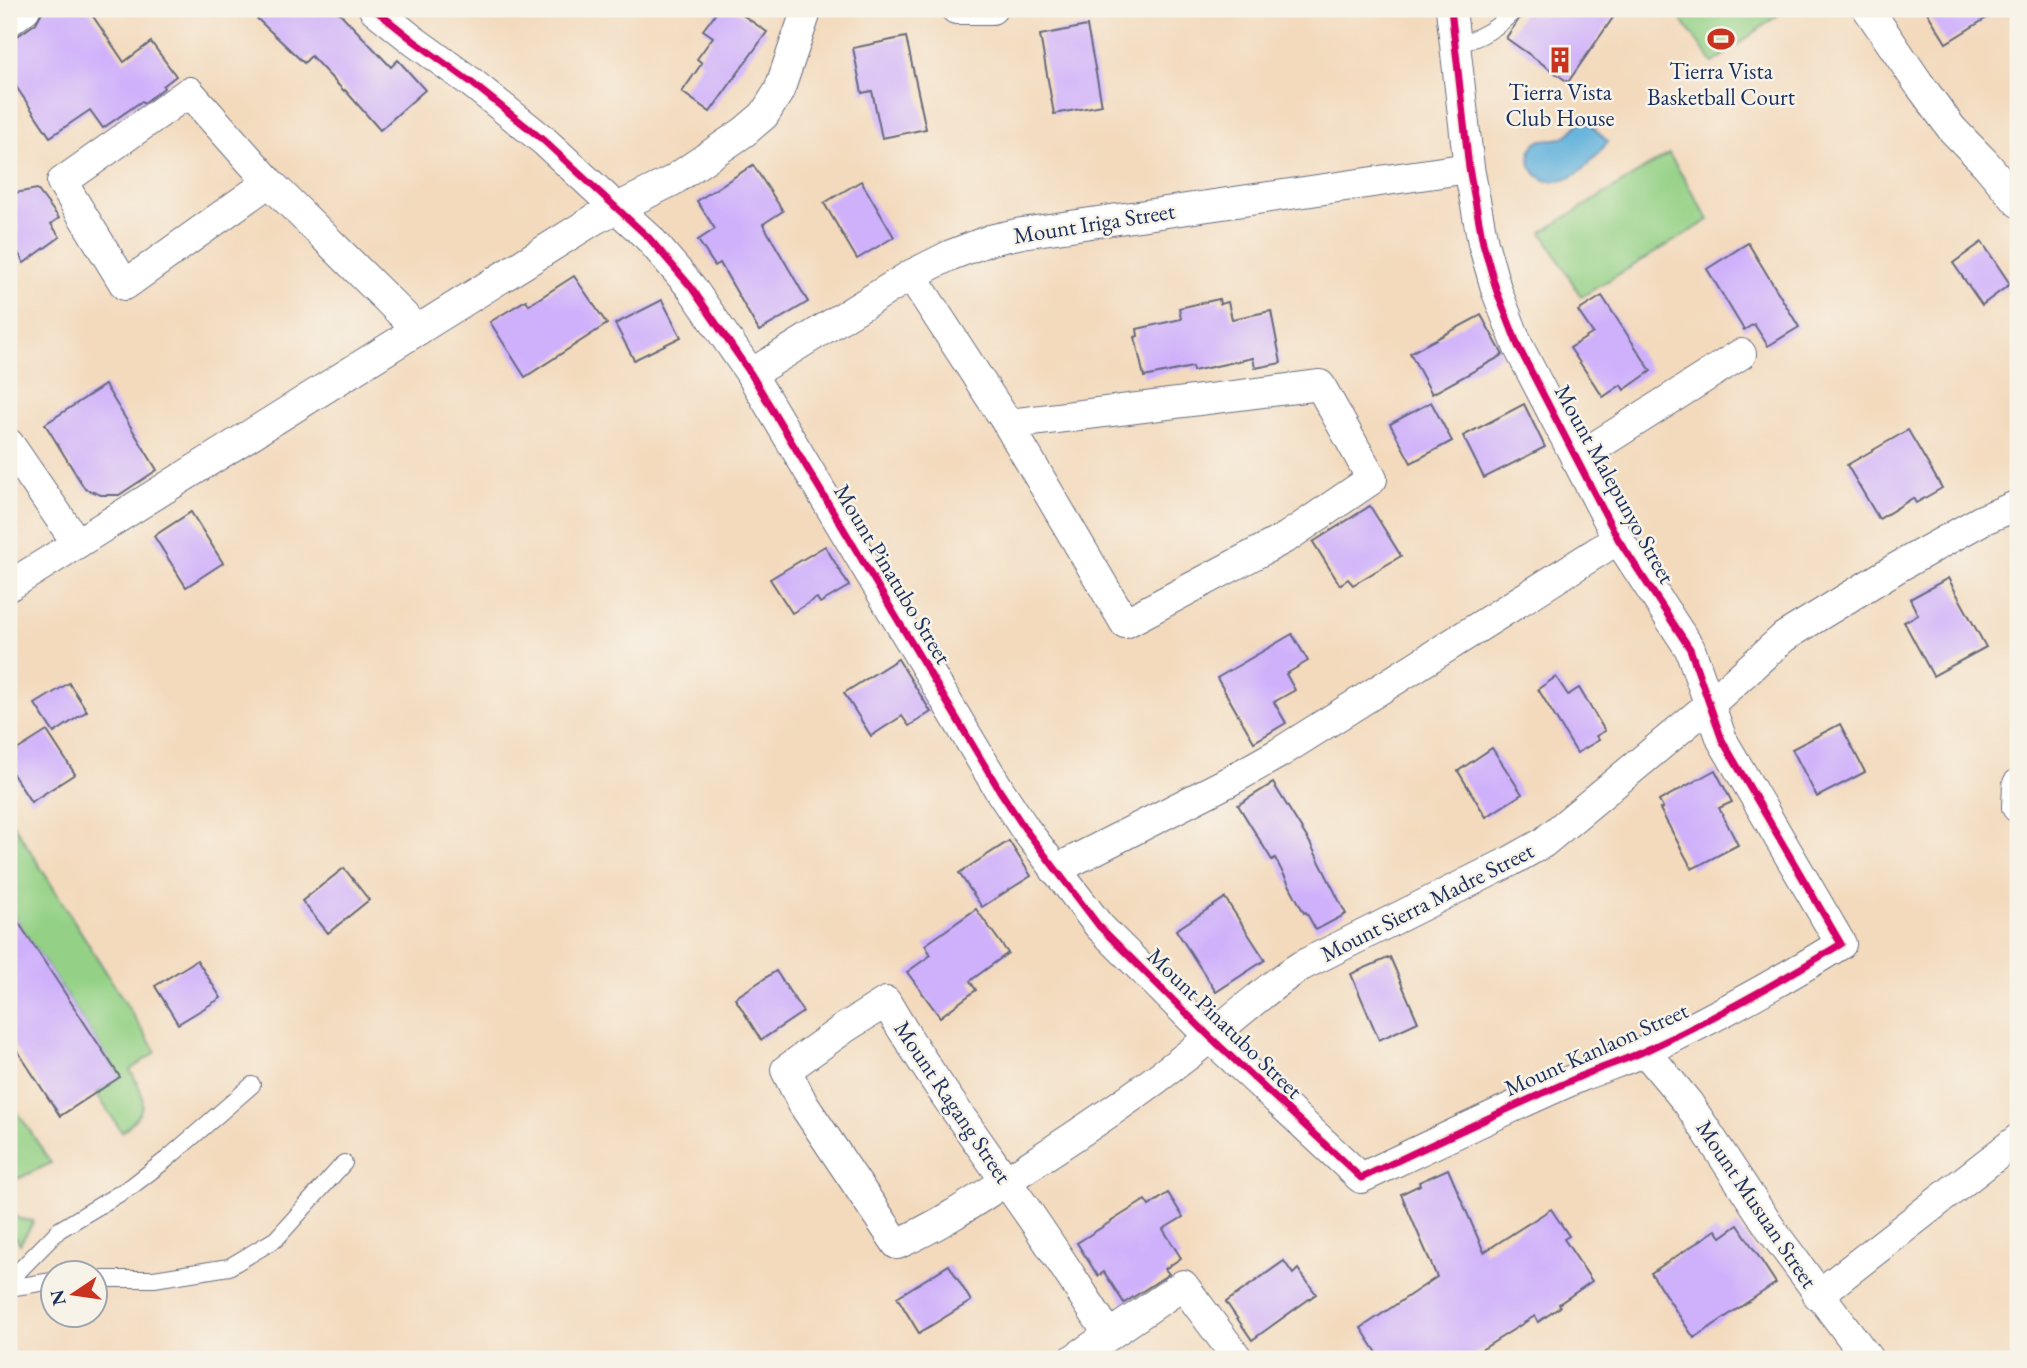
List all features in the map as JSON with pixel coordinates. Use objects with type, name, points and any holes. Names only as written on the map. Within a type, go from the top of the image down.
[{"type":"street","points":[[9,21],[25,9]]},
{"type":"street","name":"Mount Pinatubo Street","points":[[374,9],[543,140],[649,238],[691,287],[751,374],[1000,791],[1055,870],[1099,926],[1210,1037],[1361,1178]]},
{"type":"street","points":[[9,586],[595,219],[672,181],[744,132],[764,115],[779,91],[807,9]]},
{"type":"street","points":[[956,9],[992,9]]},
{"type":"street","name":"Mount Malepunyo Street","points":[[1451,9],[1469,168],[1483,243],[1497,292],[1518,346],[1618,538],[1690,649],[1722,740],[1841,944]]},
{"type":"street","points":[[1868,9],[1952,129],[2018,202]]},
{"type":"street","points":[[269,182],[125,285],[62,182],[189,92],[269,182],[418,330]]},
{"type":"street","name":"Mount Iriga Street","points":[[751,374],[911,275],[990,240],[1469,168]]},
{"type":"street","points":[[911,275],[1008,424],[1125,623],[1287,537],[1372,479],[1320,385],[1008,424]]},
{"type":"street","points":[[1576,460],[1741,354]]},
{"type":"street","points":[[9,444],[77,543]]},
{"type":"street","name":"Mount Sierra Madre Street","points":[[898,1244],[1006,1181],[1121,1105],[1210,1037],[1269,987],[1301,966],[1543,843],[1709,705],[1784,636],[1982,520],[2018,505]]},
{"type":"street","points":[[1055,870],[1279,753],[1618,538]]},
{"type":"street","name":"Mount Kanlaon Street","points":[[1361,1178],[1580,1076],[1645,1051],[1790,975],[1841,944]]},
{"type":"street","name":"Mount Ragang Street","points":[[898,1244],[803,1104],[786,1070],[886,1002],[927,1068],[1109,1335]]},
{"type":"street","name":"Mount Musuan Street","points":[[1645,1051],[1688,1103],[1773,1231],[1868,1359]]},
{"type":"street","points":[[1818,1294],[2018,1139]]},
{"type":"street","points":[[1074,1359],[1183,1285],[1238,1359]]},
{"type":"lane","points":[[1456,45],[1474,40],[1495,29],[1515,9]]},
{"type":"lane","points":[[9,1281],[60,1230],[132,1186],[252,1085]]},
{"type":"lane","points":[[108,1279],[154,1279],[229,1267],[276,1239],[344,1163]]},
{"type":"lane","points":[[9,1288],[38,1283]]},
{"type":"green space","name":"Tierra Vista Basketball Court","points":[[1685,9],[1786,9],[1713,63],[1677,14]]},
{"type":"green space","points":[[1669,154],[1709,220],[1581,297],[1542,232]]},
{"type":"green space","points":[[9,817],[156,1052],[130,1070],[140,1089],[142,1104],[137,1117],[122,1132],[96,1093],[119,1076],[9,908]]},
{"type":"green space","points":[[9,1099],[51,1163],[9,1183]]},
{"type":"green space","points":[[9,1209],[19,1219],[34,1221],[20,1244],[9,1228]]},
{"type":"water","points":[[1584,118],[1608,142],[1577,174],[1564,180],[1544,180],[1533,169],[1530,161],[1530,153],[1535,145],[1542,140],[1564,137]]},
{"type":"building","points":[[47,9],[88,9],[124,62],[151,42],[176,76],[144,103],[142,101],[103,128],[90,110],[50,137],[9,76],[9,38],[19,35],[36,23]]},
{"type":"building","points":[[247,9],[336,9],[391,67],[398,60],[425,90],[380,130],[311,56],[304,63]]},
{"type":"building","points":[[719,9],[734,9],[767,32],[710,112],[682,92],[702,63],[697,59],[713,37],[703,30]]},
{"type":"building","name":"Tierra Vista Club House","points":[[1526,9],[1619,9],[1568,82],[1506,38]]},
{"type":"building","points":[[1925,9],[2001,9],[1946,43]]},
{"type":"building","points":[[1087,26],[1102,105],[1054,114],[1040,35]]},
{"type":"building","points":[[906,37],[926,129],[882,138],[872,91],[862,93],[853,48]]},
{"type":"building","points":[[753,165],[783,211],[763,224],[808,302],[759,331],[720,263],[715,266],[698,240],[715,229],[697,201]]},
{"type":"building","points":[[861,181],[894,237],[857,259],[824,203]]},
{"type":"building","points":[[37,189],[59,218],[51,224],[60,237],[24,263],[9,238],[9,194]]},
{"type":"building","points":[[1982,242],[2010,284],[1982,305],[1953,263]]},
{"type":"building","points":[[1748,243],[1799,327],[1768,346],[1754,324],[1744,330],[1707,269]]},
{"type":"building","points":[[574,276],[607,324],[525,377],[490,322],[526,300],[529,305]]},
{"type":"building","points":[[1602,296],[1651,371],[1624,390],[1621,385],[1603,397],[1570,348],[1593,333],[1578,311]]},
{"type":"building","points":[[1219,299],[1220,304],[1228,302],[1232,319],[1271,311],[1281,363],[1255,368],[1253,358],[1193,371],[1192,367],[1144,377],[1135,337],[1138,336],[1137,329],[1181,319],[1179,308]]},
{"type":"building","points":[[662,300],[681,337],[634,360],[615,324]]},
{"type":"building","points":[[1481,315],[1503,355],[1432,394],[1410,353]]},
{"type":"building","points":[[105,385],[157,470],[119,495],[101,495],[85,489],[45,424]]},
{"type":"building","points":[[1431,402],[1452,441],[1411,463],[1390,424]]},
{"type":"building","points":[[1524,404],[1545,447],[1484,478],[1463,436]]},
{"type":"building","points":[[1908,430],[1942,488],[1916,503],[1913,498],[1879,519],[1847,465]]},
{"type":"building","points":[[1370,506],[1401,556],[1353,585],[1348,579],[1340,585],[1313,542]]},
{"type":"building","points":[[191,512],[223,563],[186,587],[154,536]]},
{"type":"building","points":[[825,546],[849,586],[820,603],[817,598],[792,613],[770,579]]},
{"type":"building","points":[[1948,578],[1986,647],[1933,676],[1904,622],[1918,615],[1910,599]]},
{"type":"building","points":[[1292,634],[1308,661],[1286,674],[1295,690],[1274,702],[1286,723],[1254,742],[1217,678]]},
{"type":"building","points":[[898,659],[931,712],[909,726],[902,716],[871,736],[844,693]]},
{"type":"building","points":[[1556,677],[1568,695],[1579,688],[1605,731],[1596,736],[1599,740],[1577,753],[1538,689]]},
{"type":"building","points":[[69,683],[87,711],[54,733],[35,704]]},
{"type":"building","points":[[1840,724],[1865,772],[1817,797],[1792,749]]},
{"type":"building","points":[[47,731],[75,774],[31,802],[9,768],[9,755]]},
{"type":"building","points":[[1492,748],[1522,794],[1486,817],[1458,771]]},
{"type":"building","points":[[1715,770],[1732,802],[1719,808],[1738,845],[1692,869],[1660,809],[1663,808],[1659,801]]},
{"type":"building","points":[[1273,783],[1309,841],[1346,914],[1316,930],[1275,858],[1272,860],[1238,805]]},
{"type":"building","points":[[1009,841],[1031,876],[982,907],[959,873]]},
{"type":"building","points":[[344,868],[369,900],[328,933],[302,901]]},
{"type":"building","points":[[1225,898],[1265,960],[1216,992],[1176,930]]},
{"type":"building","points":[[9,908],[120,1077],[60,1116],[9,1038]]},
{"type":"building","points":[[976,909],[1008,953],[970,981],[976,990],[940,1017],[907,972],[931,955],[925,945]]},
{"type":"building","points":[[1390,957],[1418,1022],[1379,1040],[1351,974]]},
{"type":"building","points":[[197,960],[221,998],[178,1024],[155,986]]},
{"type":"building","points":[[776,971],[803,1012],[761,1040],[735,998]]},
{"type":"building","points":[[1448,1169],[1484,1252],[1551,1209],[1569,1236],[1564,1239],[1592,1281],[1538,1322],[1535,1316],[1467,1359],[1381,1359],[1361,1328],[1437,1277],[1401,1194],[1420,1185],[1419,1182]]},
{"type":"building","points":[[1168,1193],[1183,1217],[1163,1229],[1181,1258],[1165,1269],[1169,1274],[1124,1303],[1104,1272],[1098,1276],[1077,1243],[1145,1200],[1149,1206]]},
{"type":"building","points":[[1738,1225],[1776,1283],[1694,1338],[1651,1273],[1716,1230],[1721,1237]]},
{"type":"building","points":[[1284,1261],[1293,1274],[1298,1269],[1316,1294],[1252,1340],[1226,1302]]},
{"type":"building","points":[[949,1265],[971,1301],[919,1333],[897,1297]]},
{"type":"cycle path","points":[[374,9],[543,140],[649,238],[691,287],[751,374],[1025,829],[1099,926],[1210,1037],[1361,1178],[1552,1089],[1674,1037],[1841,944],[1722,740],[1690,649],[1618,539],[1518,346],[1497,292],[1483,243],[1469,168],[1451,9]]},
{"type":"place","name":"Tierra Vista Basketball Court","points":[[1721,39]]},
{"type":"place","name":"Tierra Vista Club House","points":[[1560,60]]}]
